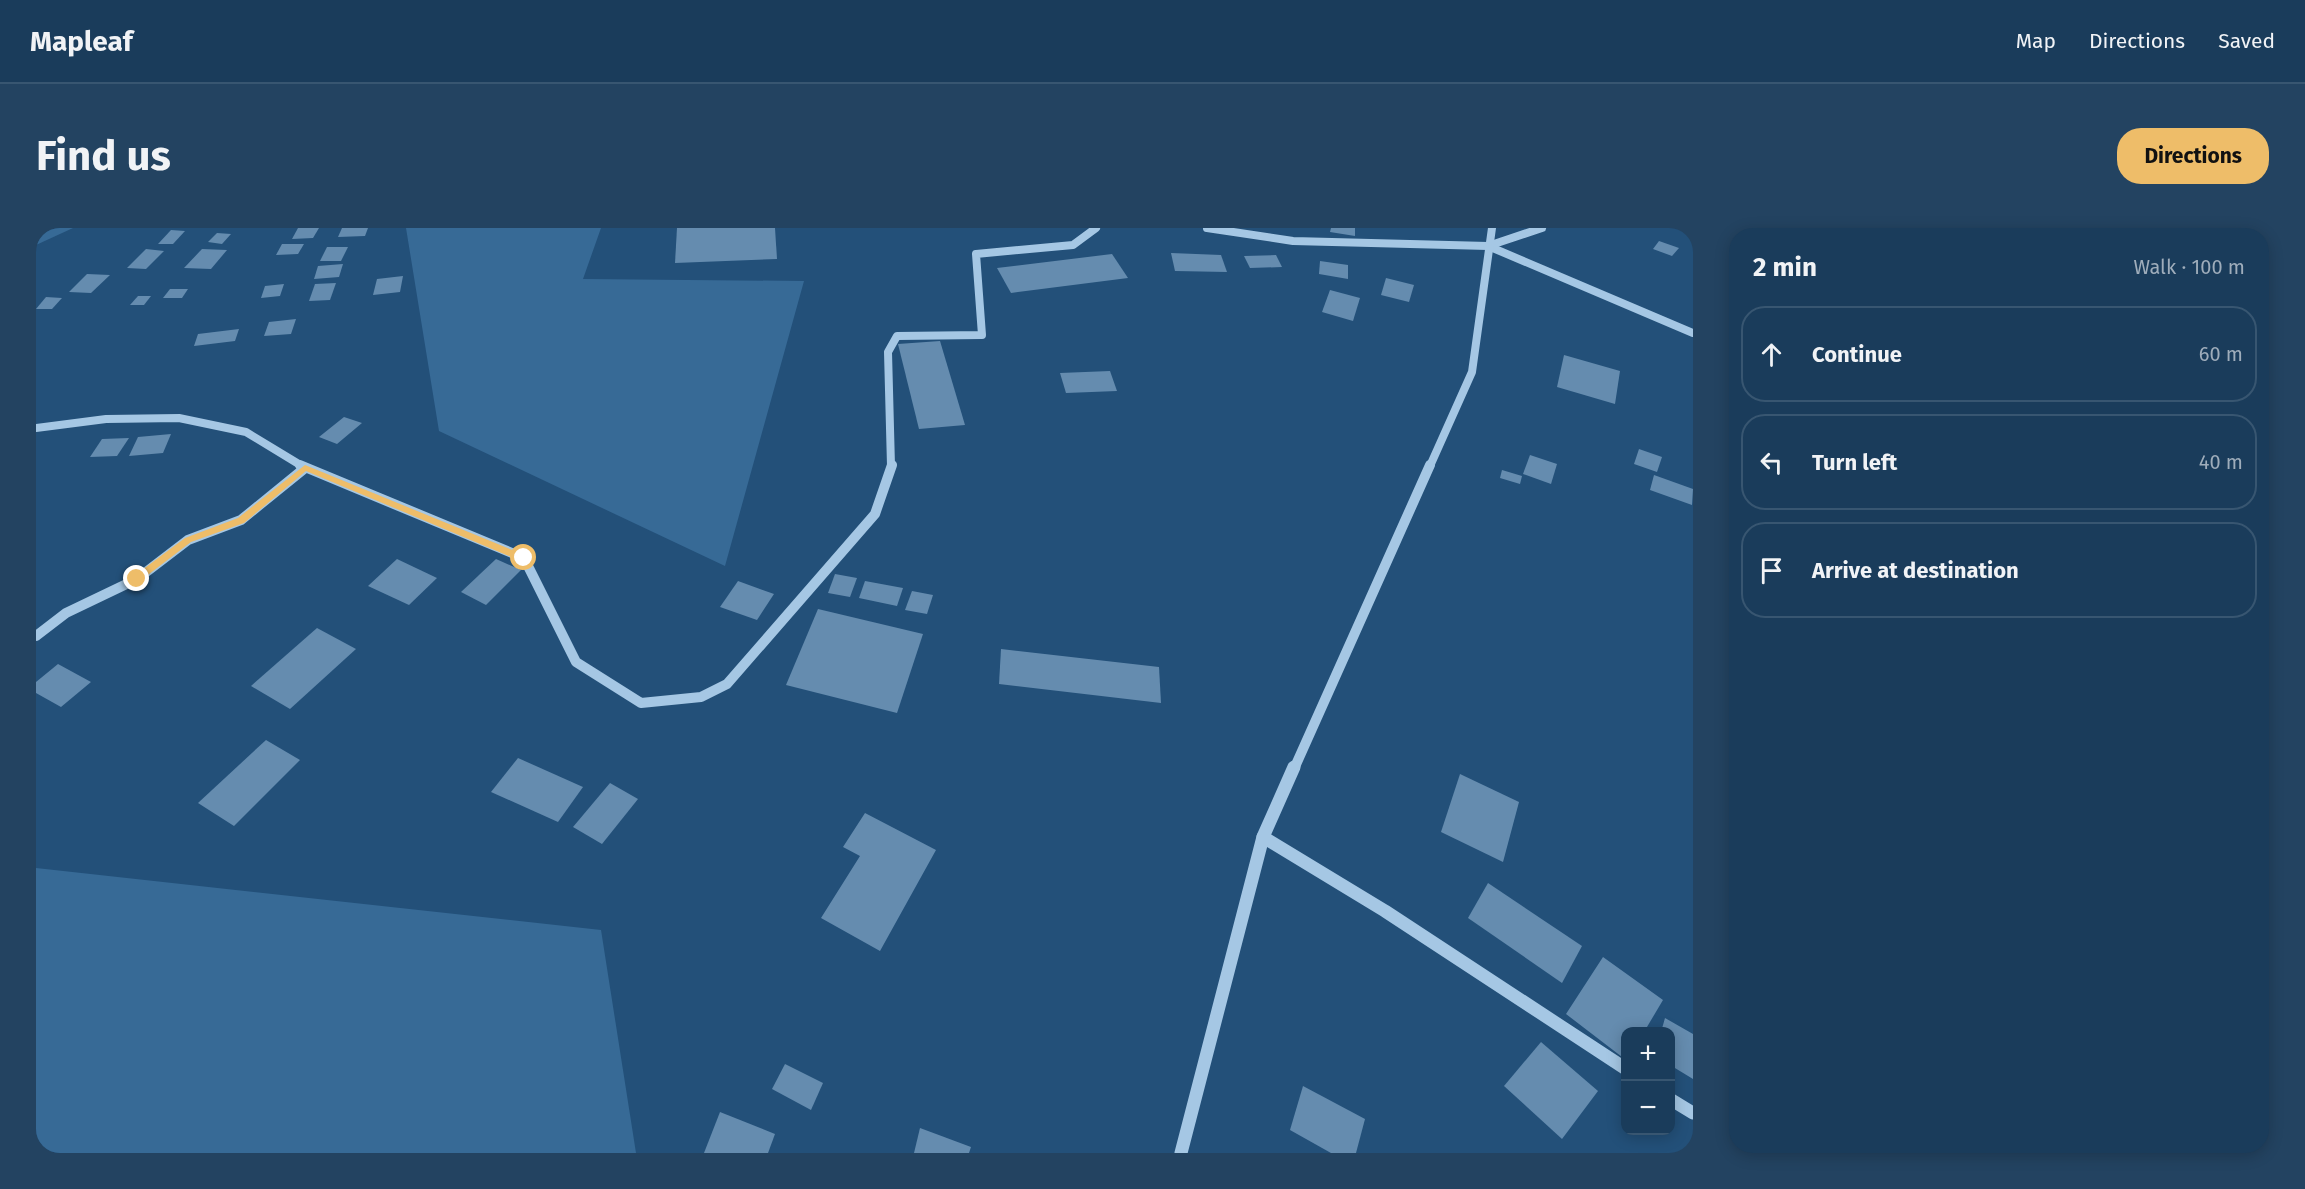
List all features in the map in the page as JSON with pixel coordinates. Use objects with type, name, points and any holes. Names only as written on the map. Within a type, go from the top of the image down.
[{"type":"street","points":[[36,428],[106,418],[179,418],[246,432],[305,468],[524,558],[576,662],[641,704],[701,697],[727,684],[875,514],[892,464],[888,352],[897,336],[982,335],[976,254],[1073,245],[1096,228]]},
{"type":"street","points":[[1207,228],[1293,242],[1488,246],[1542,228]]},
{"type":"street","points":[[1181,1153],[1263,837],[1472,372],[1492,228]]},
{"type":"street","points":[[1488,246],[1693,333]]},
{"type":"street","points":[[36,636],[66,613],[137,579],[188,540],[241,520],[305,468]]},
{"type":"street","points":[[1263,837],[1385,911],[1621,1066]]},
{"type":"street","points":[[1675,1102],[1693,1113]]},
{"type":"shaded area","points":[[36,228],[73,228],[36,245]]},
{"type":"shaded area","points":[[406,228],[601,228],[583,279],[804,281],[725,566],[439,431]]},
{"type":"shaded area","points":[[36,868],[601,930],[636,1153],[36,1153]]},
{"type":"building","points":[[298,228],[319,228],[313,238],[292,239]]},
{"type":"building","points":[[342,228],[368,228],[365,236],[338,237]]},
{"type":"building","points":[[677,228],[775,228],[777,259],[675,263]]},
{"type":"building","points":[[1331,228],[1355,228],[1355,236],[1330,232]]},
{"type":"building","points":[[171,230],[185,231],[173,244],[158,244]]},
{"type":"building","points":[[217,233],[231,234],[222,244],[208,242]]},
{"type":"building","points":[[1659,241],[1679,248],[1672,256],[1653,249]]},
{"type":"building","points":[[282,244],[304,244],[298,254],[276,255]]},
{"type":"building","points":[[327,247],[348,247],[341,261],[320,261]]},
{"type":"building","points":[[146,249],[164,251],[146,269],[127,268]]},
{"type":"building","points":[[202,249],[227,250],[211,269],[184,268]]},
{"type":"building","points":[[1171,253],[1221,255],[1227,272],[1175,271]]},
{"type":"building","points":[[1112,254],[1128,278],[1011,293],[997,268]]},
{"type":"building","points":[[1276,255],[1282,267],[1250,268],[1244,256]]},
{"type":"building","points":[[1320,261],[1348,265],[1348,279],[1319,274]]},
{"type":"building","points":[[343,264],[339,277],[314,279],[318,266]]},
{"type":"building","points":[[87,274],[110,275],[91,293],[69,292]]},
{"type":"building","points":[[403,276],[400,292],[373,295],[377,279]]},
{"type":"building","points":[[1386,278],[1414,285],[1409,302],[1381,295]]},
{"type":"building","points":[[336,283],[330,300],[309,301],[315,284]]},
{"type":"building","points":[[284,284],[280,296],[261,298],[265,286]]},
{"type":"building","points":[[170,289],[188,289],[182,298],[163,298]]},
{"type":"building","points":[[1330,290],[1360,298],[1353,321],[1322,312]]},
{"type":"building","points":[[138,296],[151,296],[144,305],[130,305]]},
{"type":"building","points":[[46,297],[62,298],[52,309],[36,309]]},
{"type":"building","points":[[296,319],[291,334],[264,336],[269,322]]},
{"type":"building","points":[[239,329],[235,341],[194,346],[198,334]]},
{"type":"building","points":[[940,341],[965,425],[919,429],[898,344]]},
{"type":"building","points":[[1564,355],[1620,371],[1615,404],[1557,387]]},
{"type":"building","points":[[1110,371],[1117,391],[1066,393],[1060,373]]},
{"type":"building","points":[[344,417],[362,423],[337,444],[319,437]]},
{"type":"building","points":[[171,434],[163,453],[129,456],[138,437]]},
{"type":"building","points":[[129,438],[117,456],[90,457],[102,439]]},
{"type":"building","points":[[1639,449],[1662,457],[1657,472],[1634,464]]},
{"type":"building","points":[[1530,455],[1557,464],[1551,484],[1523,474]]},
{"type":"building","points":[[1502,470],[1522,476],[1520,484],[1500,478]]},
{"type":"building","points":[[1654,475],[1693,489],[1692,505],[1650,490]]},
{"type":"building","points":[[397,559],[437,578],[409,605],[368,586]]},
{"type":"building","points":[[496,559],[521,570],[486,605],[461,592]]},
{"type":"building","points":[[835,574],[857,578],[850,597],[828,593]]},
{"type":"building","points":[[738,581],[774,594],[757,620],[720,607]]},
{"type":"building","points":[[865,581],[903,588],[897,606],[859,598]]},
{"type":"building","points":[[912,591],[933,595],[927,614],[905,610]]},
{"type":"building","points":[[818,609],[923,634],[897,713],[786,685]]},
{"type":"building","points":[[317,628],[356,649],[290,709],[251,686]]},
{"type":"building","points":[[1001,649],[1159,667],[1161,703],[999,684]]},
{"type":"building","points":[[58,664],[91,682],[61,707],[36,693],[36,682]]},
{"type":"building","points":[[266,740],[300,760],[234,826],[198,803]]},
{"type":"building","points":[[518,758],[583,787],[558,822],[491,792]]},
{"type":"building","points":[[1460,774],[1519,802],[1503,862],[1441,832]]},
{"type":"building","points":[[610,783],[638,799],[602,844],[573,827]]},
{"type":"building","points":[[865,813],[936,850],[880,951],[821,918],[860,856],[843,847]]},
{"type":"building","points":[[1488,883],[1582,946],[1562,983],[1468,918]]},
{"type":"building","points":[[1603,957],[1663,1000],[1647,1027],[1621,1027],[1621,1056],[1566,1014]]},
{"type":"building","points":[[1665,1018],[1693,1034],[1693,1079],[1675,1068],[1675,1027],[1662,1027]]},
{"type":"building","points":[[1541,1042],[1598,1091],[1562,1139],[1504,1086]]},
{"type":"building","points":[[785,1064],[823,1083],[811,1110],[772,1089]]},
{"type":"building","points":[[1303,1086],[1365,1119],[1356,1153],[1331,1153],[1290,1130]]},
{"type":"building","points":[[720,1112],[775,1134],[768,1153],[704,1153]]},
{"type":"building","points":[[920,1128],[971,1147],[969,1153],[914,1153]]},
{"type":"route","points":[[137,579],[188,540],[241,520],[305,468],[524,558]]}]
